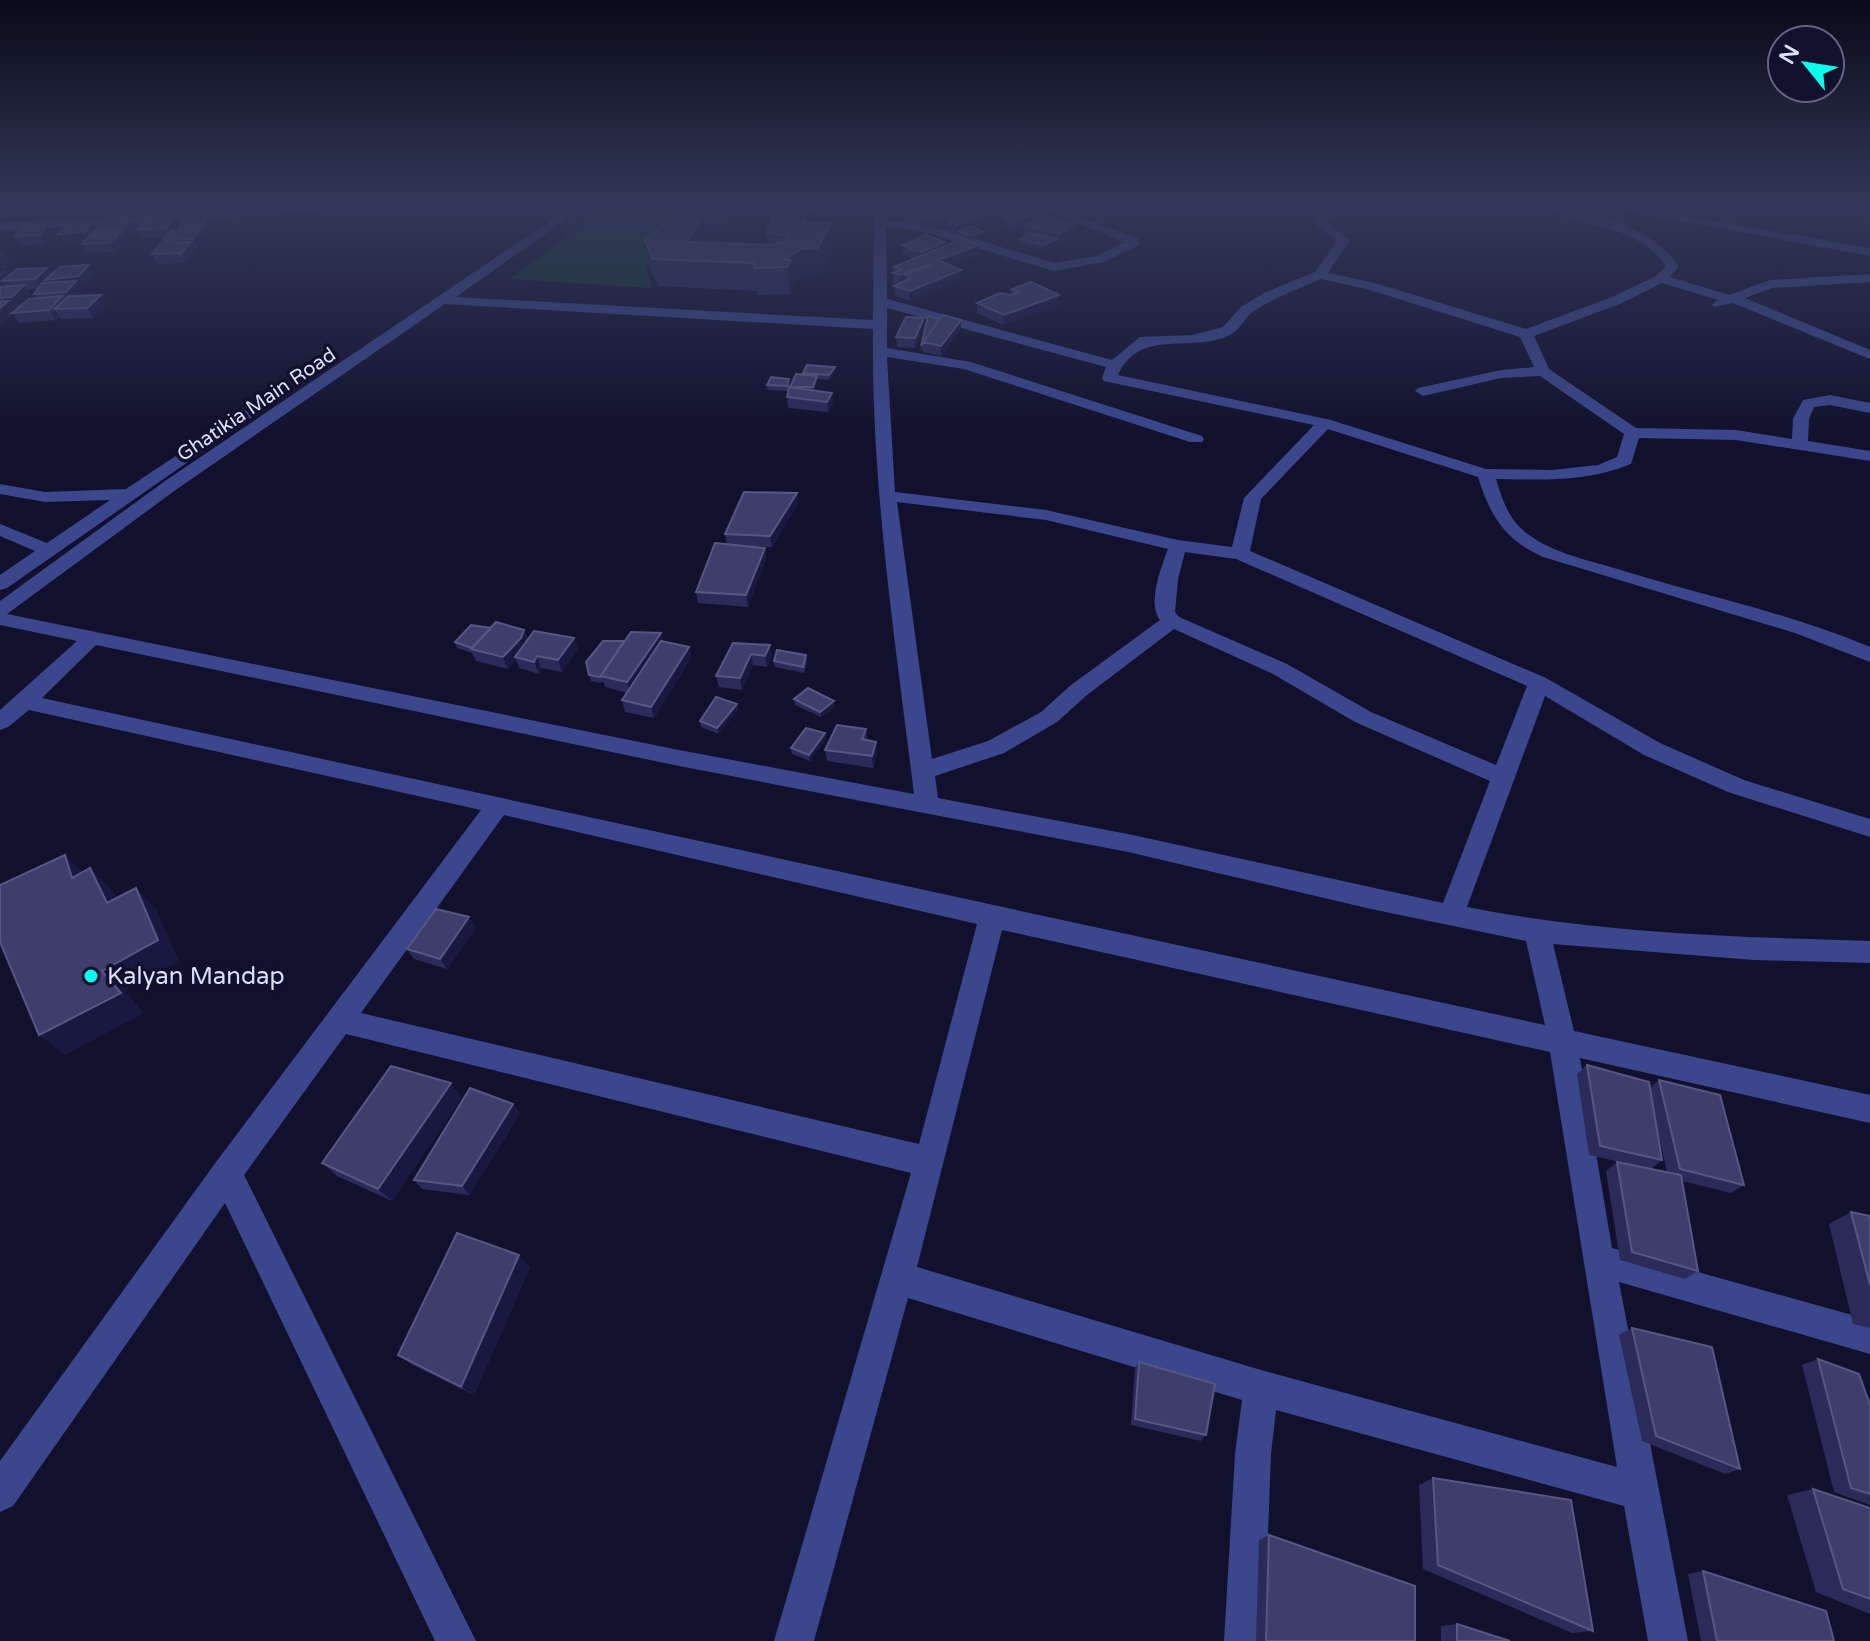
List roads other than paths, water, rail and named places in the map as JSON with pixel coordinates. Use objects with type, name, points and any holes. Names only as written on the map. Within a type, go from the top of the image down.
[{"type":"street","name":"Ghatikia Main Road","points":[[5,577],[440,285]]},
{"type":"street","name":"Ghatikia Main Road","points":[[0,610],[171,485],[465,285]]},
{"type":"street","points":[[881,285],[880,351],[887,496],[927,805]]},
{"type":"street","points":[[1297,285],[1246,310],[1228,330],[1193,339],[1145,340],[1115,365],[1109,378],[1325,423],[1443,463],[1486,474],[1552,475],[1601,470],[1625,460],[1632,433]]},
{"type":"street","points":[[1364,285],[1526,334],[1571,319],[1648,285]]},
{"type":"street","points":[[1679,285],[1870,355]]},
{"type":"street","points":[[1727,300],[1768,285]]},
{"type":"street","points":[[442,300],[880,325]]},
{"type":"street","points":[[881,302],[1115,365]]},
{"type":"street","points":[[1526,334],[1543,371],[1632,433],[1736,435],[1870,456]]},
{"type":"street","points":[[880,351],[966,365],[1196,439]]},
{"type":"street","points":[[1423,391],[1501,374],[1543,371]]},
{"type":"street","points":[[270,398],[294,402]]},
{"type":"street","points":[[1800,444],[1801,419],[1808,403],[1830,400],[1870,408]]},
{"type":"street","points":[[1240,554],[1253,498],[1325,423]]},
{"type":"street","points":[[1486,474],[1496,507],[1510,529],[1550,553],[1818,634],[1870,655]]},
{"type":"street","points":[[0,489],[45,497],[128,494]]},
{"type":"street","points":[[887,496],[1046,515],[1178,546],[1240,554],[1539,683],[1652,749],[1736,786],[1870,828]]},
{"type":"street","points":[[0,529],[47,550]]},
{"type":"street","points":[[1178,546],[1167,575],[1165,594],[1165,613],[1172,621],[1280,669],[1363,717],[1502,777]]},
{"type":"street","points":[[0,619],[679,758],[1128,843],[1537,932],[1754,949],[1870,952]]},
{"type":"street","points":[[923,771],[996,747],[1049,717],[1079,690],[1172,621]]},
{"type":"street","points":[[0,722],[93,637]]},
{"type":"street","points":[[1451,915],[1539,683]]},
{"type":"street","points":[[25,702],[1870,1109]]},
{"type":"street","points":[[0,1493],[227,1173],[498,805]]},
{"type":"street","points":[[794,1641],[930,1162],[992,917]]},
{"type":"street","points":[[1537,932],[1563,1043],[1598,1260],[1668,1641]]},
{"type":"street","points":[[340,1020],[930,1162]]},
{"type":"street","points":[[227,1173],[456,1641]]},
{"type":"street","points":[[1598,1260],[1870,1337]]},
{"type":"street","points":[[897,1278],[1261,1388],[1641,1492]]},
{"type":"street","points":[[1244,1641],[1253,1454],[1261,1388]]},
{"type":"place","name":"Kalyan Mandap","points":[[91,976]]}]
